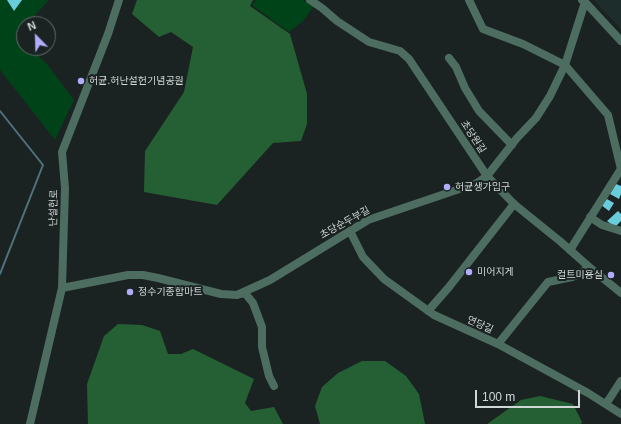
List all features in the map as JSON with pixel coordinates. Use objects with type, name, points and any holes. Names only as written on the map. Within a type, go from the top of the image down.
[{"type":"street","name":"난설헌로","points":[[30,424],[62,288],[65,188],[62,152],[108,34],[119,0]]},
{"type":"street","name":"초당원길","points":[[310,0],[337,21],[369,42],[400,51],[409,59],[487,176],[514,204],[621,293]]},
{"type":"street","points":[[469,0],[483,29],[523,44],[565,64],[608,115],[621,169],[570,250]]},
{"type":"street","name":"초당순두부길","points":[[62,288],[103,279],[136,275],[158,278],[220,294],[237,295],[270,280],[368,220],[477,183],[487,176],[536,118],[550,96],[565,64],[583,1]]},
{"type":"street","points":[[583,1],[621,40]]},
{"type":"street","points":[[449,58],[456,67],[465,88],[479,110],[512,145]]},
{"type":"street","points":[[428,311],[449,287],[514,204]]},
{"type":"street","points":[[590,217],[602,225],[621,232]]},
{"type":"street","name":"연당길","points":[[350,231],[363,257],[384,279],[428,311],[498,344],[588,392],[621,414]]},
{"type":"street","points":[[498,344],[548,282],[572,277],[584,272],[588,266]]},
{"type":"street","points":[[237,295],[245,293],[253,302],[262,327],[262,347],[274,386]]},
{"type":"street","points":[[606,404],[621,381]]},
{"type":"shaded area","points":[[594,0],[621,0],[621,29]]},
{"type":"green space","points":[[0,0],[49,0],[34,16],[16,16],[16,56],[38,56],[47,64],[74,100],[55,140],[0,70]]},
{"type":"green space","points":[[137,0],[253,0],[250,6],[290,34],[307,94],[307,124],[301,141],[273,143],[217,205],[144,192],[145,151],[184,92],[193,47],[171,32],[159,37],[132,14]]},
{"type":"green space","points":[[257,0],[303,0],[314,6],[303,21],[289,32],[252,5]]},
{"type":"green space","points":[[118,324],[142,325],[160,331],[168,354],[181,354],[193,349],[254,379],[245,403],[251,411],[274,407],[283,424],[88,424],[87,384],[104,336]]},
{"type":"green space","points":[[362,361],[385,361],[406,376],[419,394],[425,424],[320,424],[315,406],[322,387],[338,373]]},
{"type":"green space","points":[[540,396],[573,404],[582,422],[581,424],[487,424],[521,400]]},
{"type":"building","points":[[7,0],[22,0],[14,11]]},
{"type":"building","points":[[616,184],[621,186],[621,194],[619,199],[610,194]]},
{"type":"building","points":[[607,199],[614,203],[609,211],[601,205]]},
{"type":"building","points":[[618,211],[621,214],[621,221],[615,227],[607,221]]},
{"type":"waterway","points":[[0,111],[43,165],[0,274]]},
{"type":"place","name":"허균.허난설헌기념공원","points":[[81,81]]},
{"type":"place","name":"허균생가입구","points":[[447,187]]},
{"type":"place","name":"미어지게","points":[[469,272]]},
{"type":"place","name":"컬트미용실","points":[[611,275]]},
{"type":"place","name":"정수기종합마트","points":[[130,292]]}]
